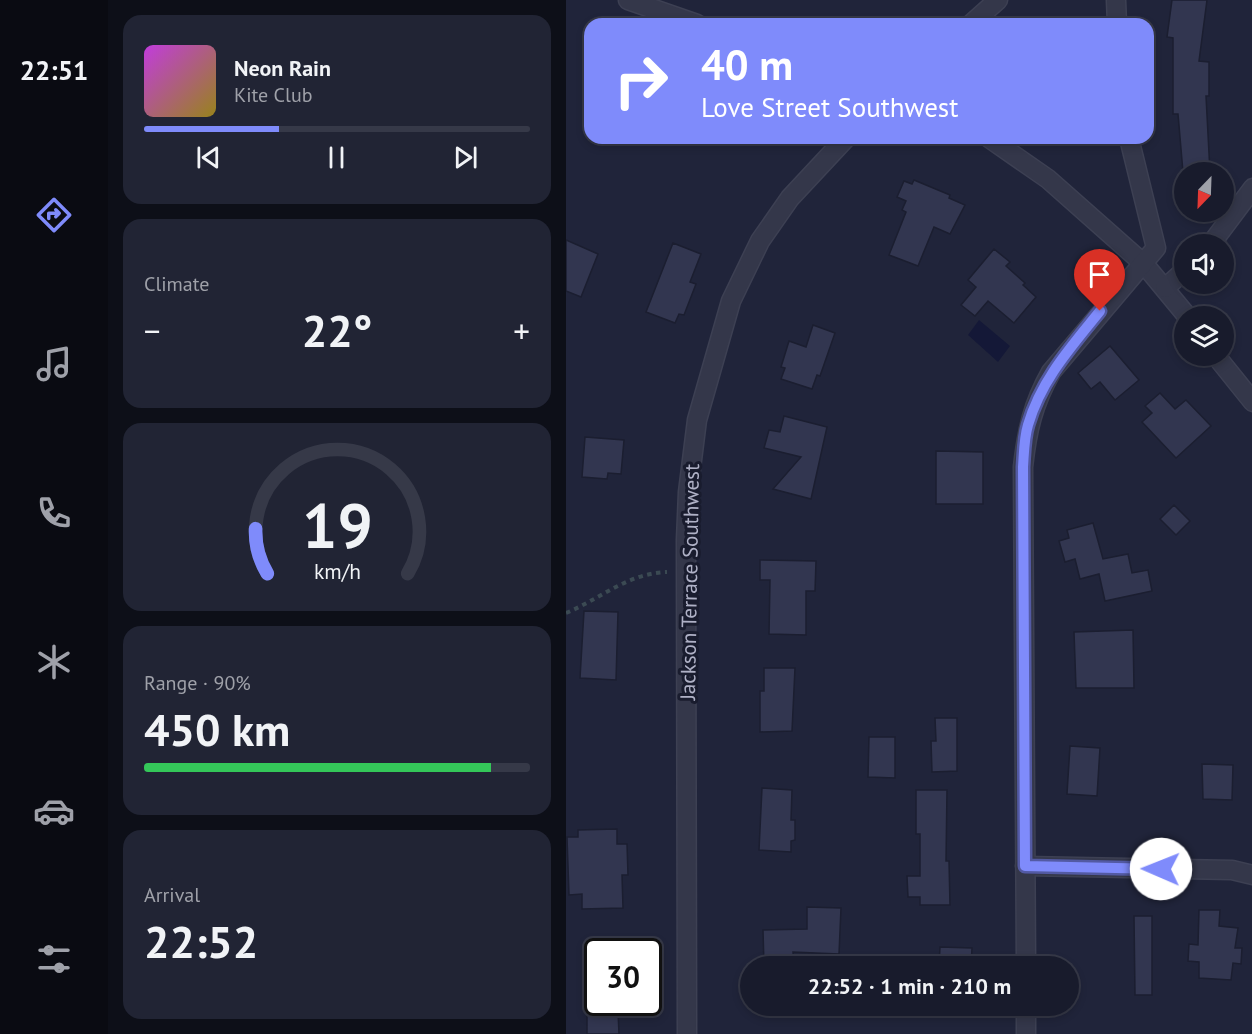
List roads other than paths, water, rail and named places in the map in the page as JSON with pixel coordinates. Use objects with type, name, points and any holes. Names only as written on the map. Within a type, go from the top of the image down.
[{"type":"street","points":[[628,0],[679,18]]},
{"type":"street","points":[[978,18],[998,0]]},
{"type":"street","points":[[1116,0],[1117,18]]},
{"type":"street","name":"Jackson Terrace Southwest","points":[[688,1034],[688,492],[697,420],[731,301],[760,241],[790,198],[840,144]]},
{"type":"street","points":[[999,144],[1048,179],[1144,264],[1179,306]]},
{"type":"street","points":[[1026,956],[1023,467],[1027,427],[1040,392],[1051,372],[1100,311],[1156,248],[1130,144]]},
{"type":"street","points":[[1218,234],[1253,188]]},
{"type":"street","points":[[1165,288],[1174,280]]},
{"type":"street","points":[[1224,366],[1253,402]]},
{"type":"street","points":[[1025,866],[1232,870],[1253,875]]},
{"type":"street","points":[[1026,1016],[1026,1034]]},
{"type":"water","points":[[979,320],[1010,346],[998,362],[968,335]]}]
